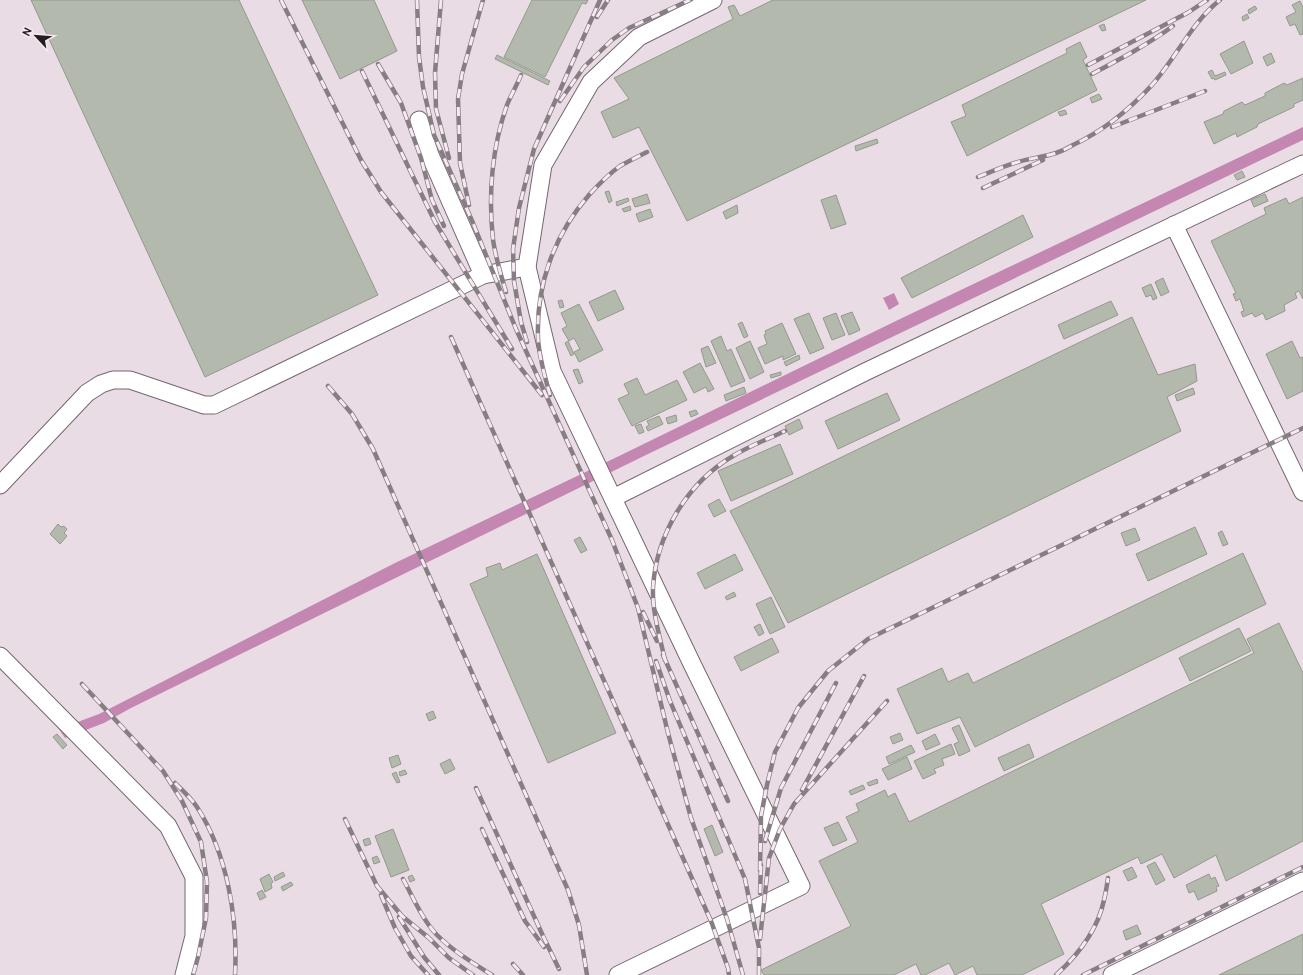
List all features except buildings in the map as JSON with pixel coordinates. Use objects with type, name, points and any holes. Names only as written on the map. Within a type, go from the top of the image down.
[{"type":"lane","points":[[618,975],[801,886],[693,666],[552,371],[526,267],[543,165],[591,82],[639,37],[713,0]]},
{"type":"lane","points":[[419,120],[430,155],[483,275]]},
{"type":"lane","points":[[613,498],[865,372],[1303,164]]},
{"type":"lane","points":[[1174,226],[1303,492]]},
{"type":"lane","points":[[0,485],[87,393],[101,384],[113,380],[130,380],[204,406],[214,405],[483,275],[526,267]]},
{"type":"lane","points":[[0,656],[168,826],[194,877],[194,936],[184,975]]},
{"type":"lane","points":[[1112,975],[1303,881]]},
{"type":"shaded area","points":[[1303,127],[1303,140],[648,454],[131,708],[104,723],[65,738],[59,729],[99,714],[395,563],[900,319]]},
{"type":"shaded area","points":[[894,293],[899,304],[889,310],[883,298]]},
{"type":"railway","points":[[281,0],[361,160],[381,192],[542,395]]},
{"type":"railway","points":[[417,0],[419,57],[423,87],[434,135],[473,223],[516,329],[612,540],[638,608],[668,733],[691,818],[727,919],[743,975]]},
{"type":"railway","points":[[441,0],[435,73],[436,109],[449,158]]},
{"type":"railway","points":[[469,205],[460,163],[458,99],[462,74],[483,0]]},
{"type":"railway","points":[[527,342],[521,322],[514,281],[513,249],[519,208],[534,149],[600,0]]},
{"type":"railway","points":[[597,17],[608,0]]},
{"type":"railway","points":[[560,101],[584,67],[612,40],[629,28],[690,0]]},
{"type":"railway","points":[[1088,65],[1189,12],[1207,0]]},
{"type":"railway","points":[[978,177],[1028,159],[1060,151],[1095,133],[1115,119],[1152,85],[1193,29],[1220,0]]},
{"type":"railway","points":[[1092,74],[1143,46],[1173,26]]},
{"type":"railway","points":[[378,64],[401,103],[421,158],[432,200],[444,226]]},
{"type":"railway","points":[[362,71],[435,222],[512,349]]},
{"type":"railway","points":[[506,292],[493,239],[491,205],[492,171],[502,121],[507,105],[521,75]]},
{"type":"railway","points":[[1112,127],[1205,91]]},
{"type":"railway","points":[[550,395],[541,360],[538,338],[538,318],[544,280],[557,244],[577,210],[589,195],[620,166],[647,152]]},
{"type":"railway","points":[[983,188],[1043,160]]},
{"type":"railway","points":[[451,337],[711,921],[728,968],[729,975]]},
{"type":"railway","points":[[328,386],[352,414],[373,449],[568,890],[579,925],[587,975]]},
{"type":"railway","points":[[760,870],[761,816],[775,752],[798,708],[828,671],[868,639],[1303,428]]},
{"type":"railway","points":[[665,660],[655,615],[653,588],[655,568],[660,549],[677,512],[688,496],[716,467],[745,449],[785,431]]},
{"type":"railway","points":[[643,612],[657,641]]},
{"type":"railway","points":[[663,655],[728,801]]},
{"type":"railway","points":[[656,661],[670,701],[745,879],[759,948],[759,975]]},
{"type":"railway","points":[[802,790],[864,676]]},
{"type":"railway","points":[[765,841],[781,788],[836,683]]},
{"type":"railway","points":[[82,684],[163,771],[182,801],[201,842],[207,882],[206,918],[193,975]]},
{"type":"railway","points":[[760,939],[769,858],[780,829],[794,804],[887,701]]},
{"type":"railway","points":[[175,783],[197,807],[208,826],[223,867],[229,888],[235,932],[235,975]]},
{"type":"railway","points":[[476,788],[559,969]]},
{"type":"railway","points":[[345,819],[377,886],[402,916],[429,938],[449,958],[473,975]]},
{"type":"railway","points":[[482,829],[525,921],[544,947]]},
{"type":"railway","points":[[760,893],[761,865]]},
{"type":"railway","points":[[1083,975],[1303,867]]},
{"type":"railway","points":[[1056,975],[1072,959],[1092,931],[1101,911],[1108,878]]},
{"type":"railway","points":[[403,879],[422,915],[437,935],[456,952],[492,975]]},
{"type":"railway","points":[[381,895],[395,928],[411,956],[428,975]]},
{"type":"railway","points":[[399,917],[424,957],[439,975]]},
{"type":"railway","points":[[513,964],[523,975]]}]
